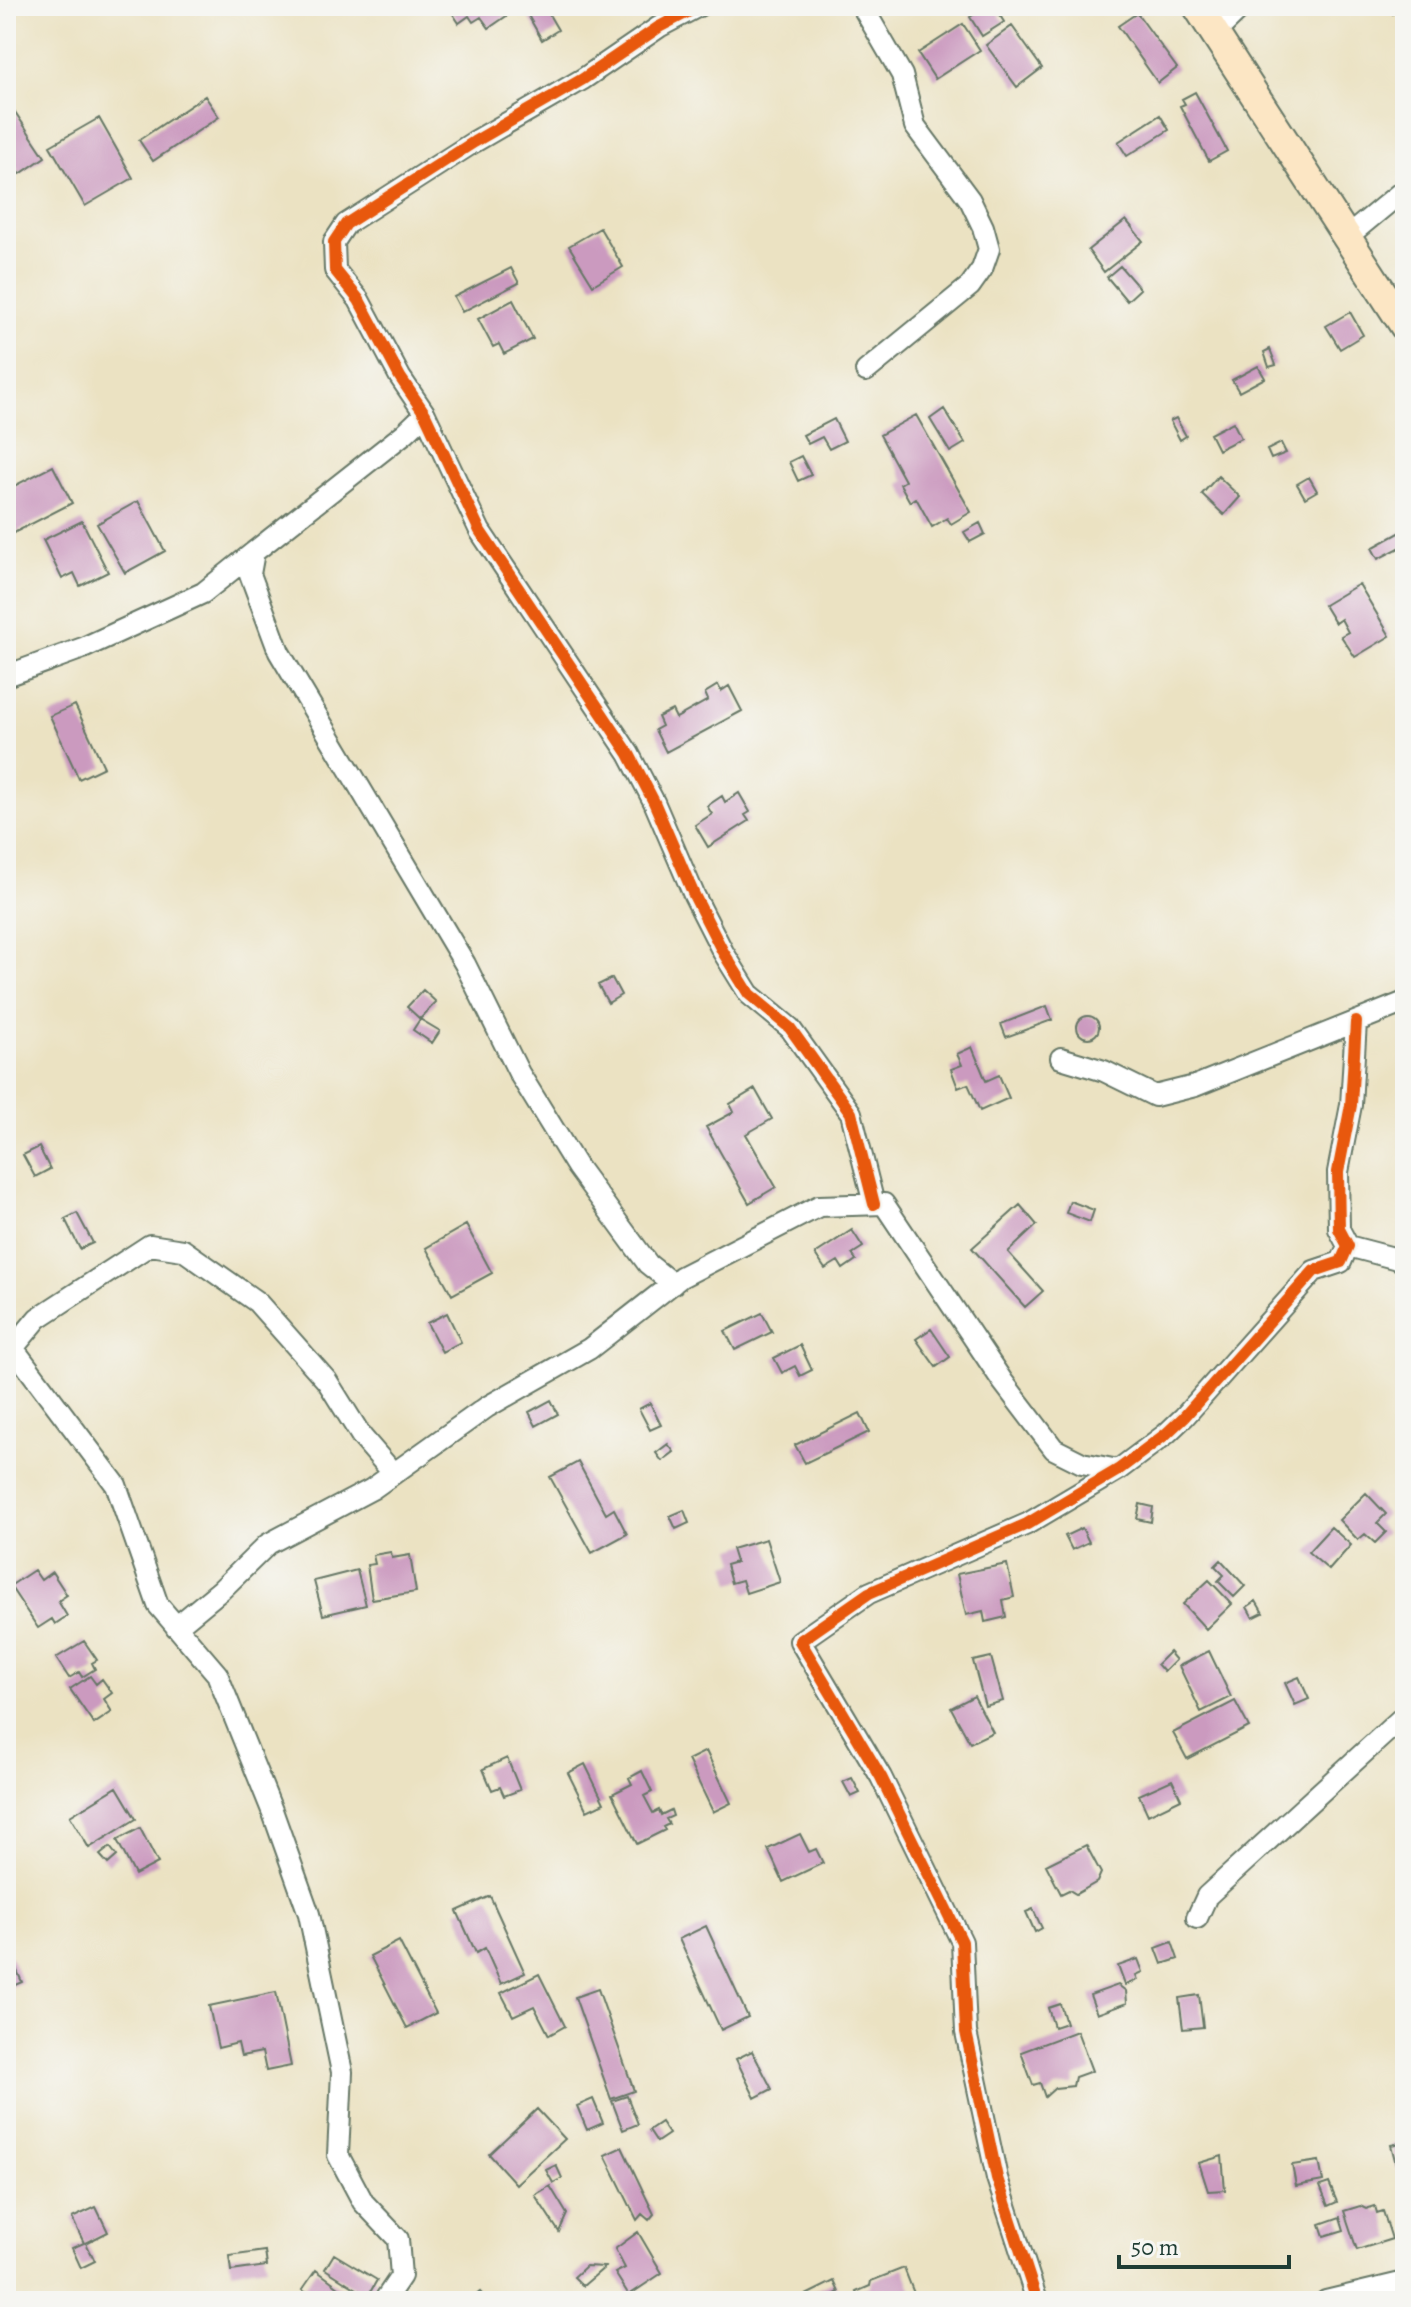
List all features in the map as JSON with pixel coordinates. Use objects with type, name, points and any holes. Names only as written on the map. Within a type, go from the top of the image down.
[{"type":"street","points":[[699,6],[659,27],[583,79],[474,142],[346,224],[334,242],[335,270],[359,300],[400,377],[425,414],[480,531],[629,754],[729,963],[749,994],[790,1028],[851,1113],[874,1204]]},
{"type":"street","points":[[862,6],[902,75],[915,126],[970,200],[989,249],[982,269],[970,286],[866,371]]},
{"type":"street","points":[[1197,6],[1405,327]]},
{"type":"street","points":[[1215,33],[1243,6]]},
{"type":"street","points":[[1347,237],[1405,189]]},
{"type":"street","points":[[6,676],[83,648],[203,593],[425,414]]},
{"type":"street","points":[[254,552],[250,574],[279,652],[465,964],[519,1073],[603,1204],[648,1264],[673,1284]]},
{"type":"street","points":[[1061,1058],[1104,1071],[1155,1096],[1195,1086],[1405,1002]]},
{"type":"street","points":[[1356,1022],[1351,1105],[1338,1172],[1339,1229],[1348,1246],[1405,1261]]},
{"type":"street","points":[[176,1627],[221,1590],[268,1544],[372,1489],[487,1407],[589,1349],[673,1284],[733,1249],[819,1206],[884,1204],[1003,1382],[1054,1449],[1082,1463],[1118,1470]]},
{"type":"street","points":[[384,2301],[401,2276],[398,2239],[363,2202],[338,2155],[342,2072],[309,1914],[273,1813],[217,1674],[158,1605],[116,1485],[8,1342],[38,1318],[150,1245],[183,1250],[257,1302],[327,1381],[362,1437],[393,1473]]},
{"type":"street","points":[[1037,2301],[997,2178],[966,2032],[962,1942],[881,1777],[800,1641],[869,1593],[1027,1524],[1118,1470],[1184,1417],[1314,1271],[1341,1262],[1348,1246]]},
{"type":"street","points":[[1197,1918],[1207,1896],[1405,1715]]},
{"type":"street","points":[[1338,2299],[1405,2282]]},
{"type":"building","points":[[458,6],[521,6],[489,28],[481,17],[473,22],[469,16],[459,23],[451,11]]},
{"type":"building","points":[[531,6],[544,6],[558,30],[542,40],[525,10]]},
{"type":"building","points":[[988,6],[994,6],[1004,22],[982,36],[970,17]]},
{"type":"building","points":[[1389,6],[1405,6],[1405,8],[1393,14]]},
{"type":"building","points":[[1137,13],[1177,68],[1158,83],[1118,26]]},
{"type":"building","points":[[963,24],[980,50],[935,79],[918,53]]},
{"type":"building","points":[[1012,26],[1042,68],[1017,87],[986,45]]},
{"type":"building","points":[[1195,92],[1227,151],[1209,161],[1180,106],[1185,104],[1182,99]]},
{"type":"building","points":[[205,96],[219,117],[153,161],[139,140]]},
{"type":"building","points":[[11,106],[45,157],[20,174],[6,154],[6,109]]},
{"type":"building","points":[[1160,115],[1169,130],[1127,156],[1118,142]]},
{"type":"building","points":[[99,118],[133,178],[85,206],[50,146]]},
{"type":"building","points":[[1126,220],[1143,241],[1104,272],[1088,250]]},
{"type":"building","points":[[600,228],[623,267],[593,285],[569,246]]},
{"type":"building","points":[[1120,266],[1140,289],[1127,301],[1107,277]]},
{"type":"building","points":[[511,268],[519,283],[462,312],[454,297]]},
{"type":"building","points":[[513,300],[533,339],[504,354],[499,344],[493,347],[478,319]]},
{"type":"building","points":[[1350,312],[1363,335],[1340,349],[1326,326]]},
{"type":"building","points":[[1270,349],[1276,365],[1269,367],[1264,352]]},
{"type":"building","points":[[1258,366],[1265,378],[1239,392],[1232,380]]},
{"type":"building","points":[[944,409],[965,443],[950,452],[930,419]]},
{"type":"building","points":[[916,415],[971,512],[951,524],[947,518],[932,527],[916,498],[910,502],[900,484],[905,481],[880,435]]},
{"type":"building","points":[[1176,418],[1186,436],[1180,440],[1170,421]]},
{"type":"building","points":[[834,419],[845,441],[829,449],[822,437],[808,444],[803,435]]},
{"type":"building","points":[[1233,422],[1241,438],[1218,450],[1210,434]]},
{"type":"building","points":[[1281,443],[1286,453],[1271,459],[1267,450]]},
{"type":"building","points":[[801,456],[811,475],[798,481],[789,462]]},
{"type":"building","points":[[53,466],[72,503],[10,535],[6,527],[6,490]]},
{"type":"building","points":[[1218,476],[1240,497],[1224,515],[1202,494]]},
{"type":"building","points":[[1309,477],[1317,491],[1305,498],[1297,484]]},
{"type":"building","points":[[138,501],[165,551],[125,573],[97,524]]},
{"type":"building","points":[[82,521],[108,572],[80,586],[74,573],[62,579],[43,540]]},
{"type":"building","points":[[980,523],[985,534],[970,542],[964,532]]},
{"type":"building","points":[[1401,532],[1405,545],[1378,559],[1372,548]]},
{"type":"building","points":[[1359,584],[1390,636],[1355,657],[1341,636],[1348,632],[1341,619],[1335,623],[1324,605]]},
{"type":"building","points":[[718,685],[721,691],[729,686],[742,711],[666,752],[655,730],[662,726],[658,717],[672,710],[676,718],[708,700],[705,693]]},
{"type":"building","points":[[75,705],[104,767],[79,779],[50,716]]},
{"type":"building","points":[[739,793],[750,812],[745,815],[749,821],[708,847],[695,825],[712,814],[707,806],[722,796],[725,802]]},
{"type":"building","points":[[612,978],[621,995],[608,1003],[598,985]]},
{"type":"building","points":[[423,990],[436,1002],[420,1019],[407,1007]]},
{"type":"building","points":[[1047,1006],[1052,1020],[1006,1037],[1001,1024]]},
{"type":"building","points":[[1088,1016],[1096,1019],[1099,1027],[1096,1035],[1088,1038],[1080,1035],[1077,1027],[1080,1019]]},
{"type":"building","points":[[420,1019],[440,1031],[432,1043],[413,1030]]},
{"type":"building","points":[[972,1047],[986,1081],[999,1075],[1009,1098],[980,1111],[968,1084],[958,1088],[951,1069],[962,1065],[957,1054]]},
{"type":"building","points":[[755,1089],[772,1119],[746,1134],[776,1187],[749,1203],[706,1127],[734,1112],[730,1104]]},
{"type":"building","points":[[39,1147],[50,1169],[35,1177],[23,1155]]},
{"type":"building","points":[[1070,1201],[1094,1210],[1090,1222],[1066,1213]]},
{"type":"building","points":[[1020,1205],[1037,1225],[1008,1252],[1043,1291],[1025,1307],[972,1248]]},
{"type":"building","points":[[77,1213],[93,1243],[80,1249],[65,1219]]},
{"type":"building","points":[[466,1225],[492,1273],[452,1295],[426,1248]]},
{"type":"building","points":[[852,1230],[863,1247],[852,1254],[856,1260],[843,1269],[838,1261],[825,1269],[815,1254]]},
{"type":"building","points":[[447,1313],[461,1342],[442,1352],[427,1323]]},
{"type":"building","points":[[762,1313],[772,1332],[735,1350],[725,1331]]},
{"type":"building","points":[[931,1329],[950,1357],[936,1367],[916,1339]]},
{"type":"building","points":[[800,1345],[812,1370],[800,1376],[795,1366],[782,1373],[774,1358]]},
{"type":"building","points":[[551,1400],[558,1414],[536,1426],[529,1412]]},
{"type":"building","points":[[650,1403],[661,1425],[650,1430],[639,1409]]},
{"type":"building","points":[[860,1413],[869,1432],[805,1463],[795,1445]]},
{"type":"building","points":[[668,1444],[674,1452],[662,1461],[656,1453]]},
{"type":"building","points":[[578,1462],[606,1514],[614,1509],[627,1534],[592,1553],[550,1477]]},
{"type":"building","points":[[1366,1493],[1386,1514],[1377,1523],[1386,1532],[1375,1543],[1365,1534],[1358,1540],[1339,1520]]},
{"type":"building","points":[[1140,1504],[1153,1507],[1151,1522],[1137,1519]]},
{"type":"building","points":[[684,1510],[689,1523],[676,1529],[670,1516]]},
{"type":"building","points":[[1331,1527],[1351,1545],[1329,1570],[1308,1552]]},
{"type":"building","points":[[1082,1528],[1089,1542],[1072,1550],[1065,1536]]},
{"type":"building","points":[[766,1539],[780,1582],[746,1593],[742,1580],[731,1583],[726,1565],[736,1562],[732,1549]]},
{"type":"building","points":[[391,1552],[392,1558],[410,1555],[416,1592],[372,1599],[367,1565],[375,1564],[373,1555]]},
{"type":"building","points":[[1221,1560],[1245,1586],[1234,1597],[1218,1581],[1224,1575],[1215,1566]]},
{"type":"building","points":[[1007,1564],[1014,1597],[1003,1600],[1006,1617],[985,1622],[983,1611],[966,1615],[957,1574]]},
{"type":"building","points":[[34,1570],[41,1580],[52,1572],[67,1595],[58,1601],[67,1616],[55,1624],[52,1619],[38,1628],[10,1586]]},
{"type":"building","points":[[357,1570],[366,1605],[323,1615],[314,1581]]},
{"type":"building","points":[[1209,1580],[1232,1604],[1206,1629],[1183,1604]]},
{"type":"building","points":[[1256,1601],[1263,1613],[1253,1618],[1247,1607]]},
{"type":"building","points":[[84,1641],[97,1660],[92,1663],[95,1669],[82,1677],[79,1672],[69,1678],[56,1658]]},
{"type":"building","points":[[1209,1651],[1231,1697],[1201,1712],[1179,1666]]},
{"type":"building","points":[[1169,1652],[1176,1660],[1164,1672],[1157,1664]]},
{"type":"building","points":[[991,1657],[1003,1701],[985,1706],[973,1661]]},
{"type":"building","points":[[90,1676],[96,1684],[102,1679],[112,1693],[104,1699],[112,1712],[94,1724],[70,1689]]},
{"type":"building","points":[[1299,1677],[1309,1699],[1295,1705],[1285,1683]]},
{"type":"building","points":[[974,1696],[993,1732],[970,1743],[951,1708]]},
{"type":"building","points":[[1235,1701],[1249,1727],[1187,1759],[1173,1733]]},
{"type":"building","points":[[706,1751],[731,1803],[713,1812],[688,1760]]},
{"type":"building","points":[[507,1758],[520,1790],[504,1796],[500,1787],[492,1790],[483,1769]]},
{"type":"building","points":[[585,1764],[604,1803],[587,1811],[568,1773]]},
{"type":"building","points":[[642,1771],[652,1792],[644,1796],[653,1813],[659,1810],[661,1815],[671,1810],[673,1816],[666,1819],[669,1824],[663,1827],[665,1830],[637,1844],[612,1794],[632,1784],[629,1778]]},
{"type":"building","points":[[852,1778],[860,1793],[851,1797],[843,1782]]},
{"type":"building","points":[[1172,1780],[1181,1799],[1148,1815],[1139,1795]]},
{"type":"building","points":[[117,1787],[136,1819],[89,1848],[70,1816]]},
{"type":"building","points":[[140,1828],[158,1863],[135,1875],[117,1840]]},
{"type":"building","points":[[800,1834],[809,1852],[816,1849],[823,1863],[783,1882],[768,1849]]},
{"type":"building","points":[[1086,1845],[1101,1873],[1097,1882],[1076,1894],[1069,1890],[1061,1894],[1046,1865]]},
{"type":"building","points":[[110,1847],[117,1856],[108,1864],[100,1855]]},
{"type":"building","points":[[490,1896],[525,1973],[501,1984],[485,1948],[476,1953],[457,1911]]},
{"type":"building","points":[[1033,1909],[1042,1928],[1035,1932],[1026,1912]]},
{"type":"building","points":[[706,1926],[748,2017],[721,2030],[679,1939]]},
{"type":"building","points":[[399,1941],[436,2013],[407,2028],[370,1956]]},
{"type":"building","points":[[1172,1942],[1178,1959],[1162,1964],[1156,1948]]},
{"type":"building","points":[[11,1957],[22,1982],[6,1989],[6,1959]]},
{"type":"building","points":[[1138,1959],[1143,1972],[1136,1975],[1138,1980],[1125,1985],[1118,1966]]},
{"type":"building","points":[[539,1974],[565,2026],[549,2035],[534,2006],[513,2016],[501,1993]]},
{"type":"building","points":[[1118,1985],[1126,1991],[1127,2003],[1097,2014],[1090,1995]]},
{"type":"building","points":[[598,1989],[634,2091],[611,2099],[575,1997]]},
{"type":"building","points":[[276,1992],[291,2066],[266,2071],[262,2052],[241,2056],[238,2043],[218,2048],[209,2006]]},
{"type":"building","points":[[1199,1995],[1203,2027],[1183,2029],[1179,1998]]},
{"type":"building","points":[[1060,2004],[1066,2023],[1054,2027],[1048,2008]]},
{"type":"building","points":[[1077,2031],[1092,2071],[1075,2077],[1073,2086],[1055,2088],[1045,2097],[1040,2083],[1033,2085],[1021,2052]]},
{"type":"building","points":[[752,2051],[772,2089],[755,2098],[736,2059]]},
{"type":"building","points":[[627,2096],[638,2124],[623,2130],[612,2101]]},
{"type":"building","points":[[593,2099],[603,2123],[587,2130],[577,2106]]},
{"type":"building","points":[[537,2109],[565,2139],[516,2184],[489,2154]]},
{"type":"building","points":[[661,2122],[669,2134],[657,2142],[649,2130]]},
{"type":"building","points":[[1405,2142],[1405,2182],[1401,2183],[1391,2145]]},
{"type":"building","points":[[622,2147],[654,2214],[649,2220],[642,2214],[637,2220],[605,2155]]},
{"type":"building","points":[[1222,2156],[1225,2190],[1208,2191],[1199,2163]]},
{"type":"building","points":[[1319,2161],[1323,2181],[1296,2186],[1292,2165]]},
{"type":"building","points":[[556,2165],[562,2178],[553,2183],[546,2170]]},
{"type":"building","points":[[1329,2183],[1337,2202],[1328,2206],[1320,2186]]},
{"type":"building","points":[[550,2186],[567,2214],[559,2232],[535,2195]]},
{"type":"building","points":[[1360,2206],[1366,2209],[1375,2206],[1377,2213],[1383,2211],[1392,2239],[1357,2250],[1344,2211]]},
{"type":"building","points":[[96,2207],[108,2232],[86,2243],[95,2261],[81,2268],[72,2248],[84,2243],[72,2218]]},
{"type":"building","points":[[1340,2217],[1344,2230],[1324,2236],[1320,2224]]},
{"type":"building","points":[[638,2232],[662,2273],[629,2295],[615,2273],[625,2268],[615,2249]]},
{"type":"building","points":[[265,2251],[267,2266],[231,2271],[229,2256]]},
{"type":"building","points":[[334,2254],[377,2280],[368,2296],[325,2269]]},
{"type":"building","points":[[586,2266],[605,2267],[583,2286],[574,2277]]},
{"type":"building","points":[[904,2268],[917,2301],[860,2301],[856,2292],[870,2286],[871,2281]]},
{"type":"building","points":[[316,2270],[355,2299],[301,2301],[307,2293],[302,2290]]},
{"type":"building","points":[[834,2281],[839,2292],[822,2301],[806,2301],[804,2296]]},
{"type":"building","points":[[480,2292],[488,2301],[469,2301]]},
{"type":"cycle path","points":[[699,6],[659,27],[583,79],[474,142],[346,224],[334,242],[335,270],[359,300],[400,377],[425,414],[480,531],[629,754],[723,952],[749,994],[790,1028],[851,1113],[874,1204]]},
{"type":"cycle path","points":[[1037,2301],[997,2178],[966,2032],[962,1942],[881,1777],[800,1641],[869,1593],[1027,1524],[1118,1470],[1184,1417],[1314,1271],[1341,1262],[1348,1246],[1339,1229],[1338,1172],[1351,1105],[1356,1022]]}]
